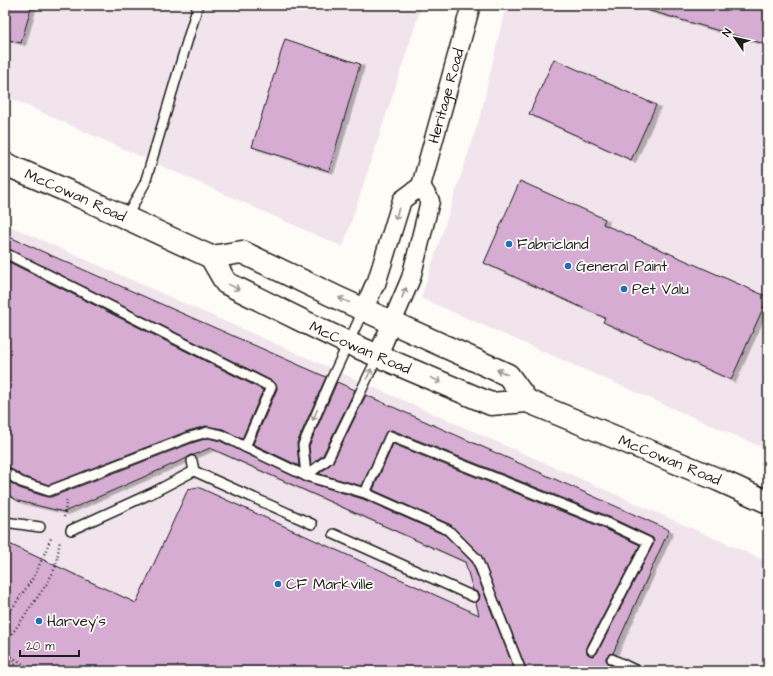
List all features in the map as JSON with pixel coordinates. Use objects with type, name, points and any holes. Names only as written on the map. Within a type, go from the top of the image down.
[{"type":"main road","name":"McCowan Road","points":[[5,164],[211,257],[226,283],[348,343],[491,404],[527,401],[712,477],[768,502]]},
{"type":"main road","points":[[211,257],[242,252],[508,375],[527,401]]},
{"type":"street","name":"Heritage Road","points":[[421,186],[472,5]]},
{"type":"street","points":[[364,309],[376,284],[402,200],[421,186],[430,201],[411,278],[378,355]]},
{"type":"lane","points":[[126,218],[145,183],[198,5]]},
{"type":"lane","points":[[5,253],[271,387],[245,447]]},
{"type":"lane","points":[[306,476],[303,445],[364,309]]},
{"type":"lane","points":[[306,476],[328,459],[378,355]]},
{"type":"lane","points":[[5,472],[21,482],[49,491],[190,437],[208,432],[222,435],[306,476],[365,493],[448,530],[477,559],[521,671]]},
{"type":"lane","points":[[365,493],[390,436],[603,521],[648,542],[592,650]]},
{"type":"lane","points":[[192,461],[194,471]]},
{"type":"lane","points":[[194,471],[312,524]]},
{"type":"lane","points":[[71,530],[152,493],[194,471]]},
{"type":"lane","points":[[5,522],[40,527]]},
{"type":"lane","points":[[334,534],[474,596]]},
{"type":"lane","points":[[612,659],[637,671]]},
{"type":"path","points":[[63,523],[70,483]]},
{"type":"path","points":[[5,619],[35,575],[52,535]]},
{"type":"path","points":[[5,644],[48,582],[56,566],[61,536]]},
{"type":"path","points":[[5,652],[33,671]]},
{"type":"path","points":[[11,656],[18,671]]},
{"type":"shaded area","points":[[5,5],[422,5],[343,247],[5,96]]},
{"type":"shaded area","points":[[506,5],[768,5],[768,450],[421,298],[480,117]]},
{"type":"shaded area","points":[[5,224],[768,562],[768,671],[5,671]]},
{"type":"building","points":[[5,5],[32,5],[21,43],[5,39]]},
{"type":"building","points":[[645,5],[768,5],[768,45],[644,9]]},
{"type":"building","points":[[285,39],[360,64],[329,171],[252,147]]},
{"type":"building","points":[[554,59],[656,105],[631,160],[529,114]]},
{"type":"building","points":[[520,181],[605,219],[603,224],[768,297],[731,380],[603,322],[605,318],[484,263]]},
{"type":"building","points":[[5,235],[326,377],[297,443],[299,466],[253,444],[277,389],[274,382],[5,247]]},
{"type":"building","points":[[5,260],[263,390],[242,439],[223,429],[206,426],[188,431],[49,485],[24,477],[5,466]]},
{"type":"building","points":[[337,382],[355,390],[323,455],[311,465],[309,446]]},
{"type":"building","points":[[366,395],[669,530],[613,653],[606,657],[608,663],[605,671],[527,671],[481,555],[451,525],[373,490],[393,444],[601,527],[640,545],[587,647],[587,653],[592,656],[597,653],[653,545],[653,538],[605,515],[392,430],[387,431],[385,434],[362,486],[319,474],[333,462]]},
{"type":"building","name":"CF Markville","points":[[208,438],[220,441],[304,481],[363,499],[445,535],[472,562],[515,671],[5,671],[5,542],[136,603],[188,489],[198,487],[479,615],[476,603],[480,596],[479,593],[473,590],[465,562],[210,448],[194,455],[190,455],[187,458],[64,512],[18,501],[5,493],[5,479],[19,488],[51,497]]},
{"type":"place","name":"Fabricland","points":[[509,244]]},
{"type":"place","name":"General Paint","points":[[568,266]]},
{"type":"place","name":"Pet Valu","points":[[624,289]]},
{"type":"place","name":"CF Markville","points":[[278,584]]},
{"type":"place","name":"Harvey's","points":[[39,621]]}]
